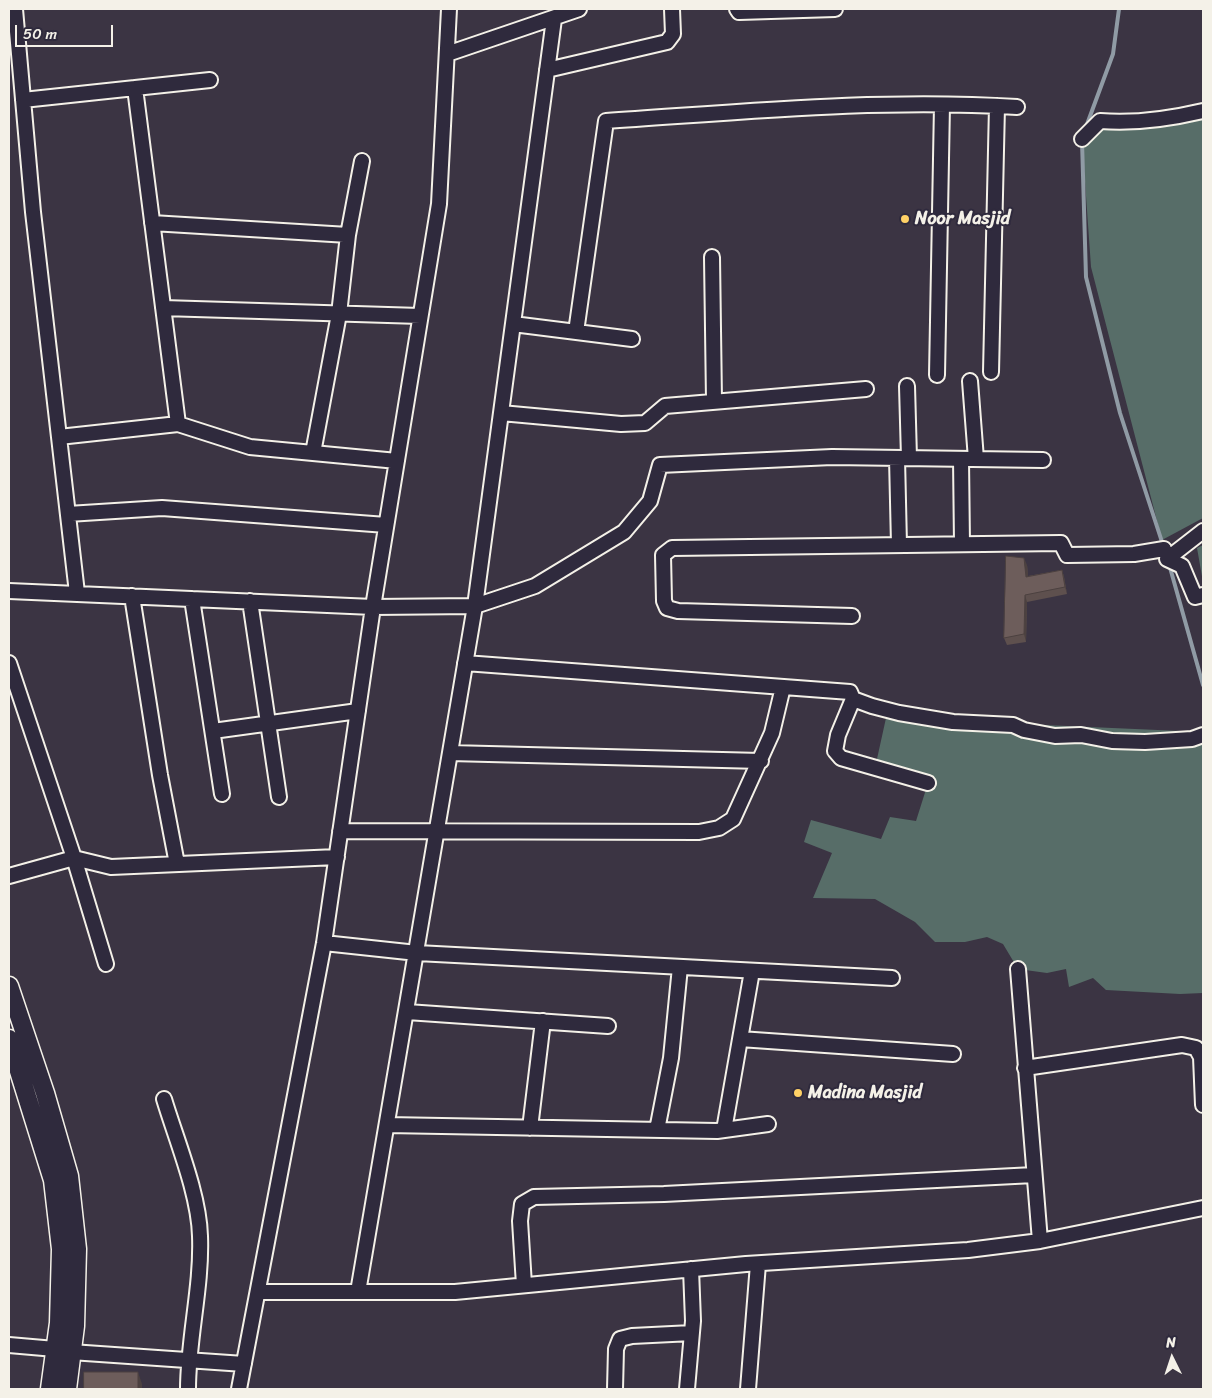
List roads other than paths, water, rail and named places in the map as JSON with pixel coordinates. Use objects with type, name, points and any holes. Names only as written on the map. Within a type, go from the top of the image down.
[{"type":"main road","points":[[9,986],[45,1093],[69,1176],[77,1249],[75,1326],[63,1351],[50,1389]]},
{"type":"main road","points":[[9,1039],[53,1180],[61,1249],[59,1323],[67,1389]]},
{"type":"street","points":[[15,9],[33,212],[77,593]]},
{"type":"street","points":[[239,1389],[324,943],[372,607],[439,204],[449,9]]},
{"type":"street","points":[[447,54],[580,9]]},
{"type":"street","points":[[547,70],[667,42],[673,34],[672,9]]},
{"type":"street","points":[[737,9],[739,12],[759,13],[835,9]]},
{"type":"street","points":[[358,1292],[475,606],[554,19]]},
{"type":"street","points":[[23,100],[210,80]]},
{"type":"street","points":[[135,88],[178,424]]},
{"type":"street","points":[[576,332],[606,121],[781,110],[942,105],[1017,107]]},
{"type":"street","points":[[937,375],[942,105]]},
{"type":"street","points":[[991,372],[998,106]]},
{"type":"street","points":[[1082,140],[1100,121],[1165,120],[1203,111]]},
{"type":"street","points":[[313,453],[339,314],[348,235],[362,161]]},
{"type":"street","points":[[152,223],[348,235]]},
{"type":"street","points":[[712,258],[714,401]]},
{"type":"street","points":[[163,308],[420,316]]},
{"type":"street","points":[[512,324],[632,339]]},
{"type":"street","points":[[970,381],[976,459]]},
{"type":"street","points":[[899,545],[907,386]]},
{"type":"street","points":[[501,413],[629,423],[645,422],[665,406],[866,388]]},
{"type":"street","points":[[59,437],[178,424],[250,447],[397,461]]},
{"type":"street","points":[[9,591],[372,607],[475,606],[535,586],[624,532],[650,501],[660,465],[832,457],[1043,460]]},
{"type":"street","points":[[961,459],[962,544]]},
{"type":"street","points":[[68,514],[162,508],[386,525]]},
{"type":"street","points":[[1203,531],[1167,559],[1182,566],[1195,597],[1203,595]]},
{"type":"street","points":[[852,616],[678,611],[667,608],[664,601],[663,555],[672,548],[962,544],[1061,543],[1067,555],[1076,556],[1134,554],[1164,549]]},
{"type":"street","points":[[132,596],[160,775],[177,864]]},
{"type":"street","points":[[192,599],[222,794]]},
{"type":"street","points":[[250,602],[279,797]]},
{"type":"street","points":[[9,663],[74,858],[106,964]]},
{"type":"street","points":[[465,663],[850,692],[853,699],[838,735],[835,752],[841,758],[928,783]]},
{"type":"street","points":[[340,831],[699,832],[719,828],[733,819],[761,761],[772,733],[783,687]]},
{"type":"street","points":[[853,699],[899,713],[953,722],[1013,725],[1024,730],[1055,736],[1081,734],[1112,741],[1145,742],[1192,739],[1203,735]]},
{"type":"street","points":[[213,731],[358,711]]},
{"type":"street","points":[[450,752],[761,761]]},
{"type":"street","points":[[9,876],[74,858],[111,867],[337,857]]},
{"type":"street","points":[[324,943],[417,953],[892,978]]},
{"type":"street","points":[[657,1130],[671,1058],[680,967]]},
{"type":"street","points":[[1018,969],[1040,1242]]},
{"type":"street","points":[[724,1130],[752,971]]},
{"type":"street","points":[[407,1012],[608,1026]]},
{"type":"street","points":[[530,1128],[543,1021]]},
{"type":"street","points":[[740,1039],[953,1054]]},
{"type":"street","points":[[1025,1068],[1182,1045],[1196,1048],[1201,1057],[1203,1105]]},
{"type":"street","points":[[164,1099],[193,1196],[200,1235],[188,1360],[188,1389]]},
{"type":"street","points":[[387,1125],[724,1130],[768,1124]]},
{"type":"street","points":[[524,1285],[520,1221],[522,1204],[534,1197],[664,1194],[1034,1175]]},
{"type":"street","points":[[258,1292],[456,1292],[690,1269],[968,1250],[1040,1242],[1203,1208]]},
{"type":"street","points":[[748,1389],[758,1264]]},
{"type":"street","points":[[687,1389],[692,1333],[690,1269]]},
{"type":"street","points":[[616,1389],[616,1349],[620,1339],[632,1336],[692,1333]]},
{"type":"street","points":[[9,1345],[63,1351],[244,1364]]},
{"type":"waterway","points":[[1086,127],[1113,54],[1119,9]]},
{"type":"waterway","points":[[1082,141],[1086,277],[1120,413],[1163,545]]},
{"type":"waterway","points":[[1169,564],[1203,685]]},
{"type":"place","name":"Noor Masjid","points":[[905,219]]},
{"type":"place","name":"Madina Masjid","points":[[798,1093]]}]
